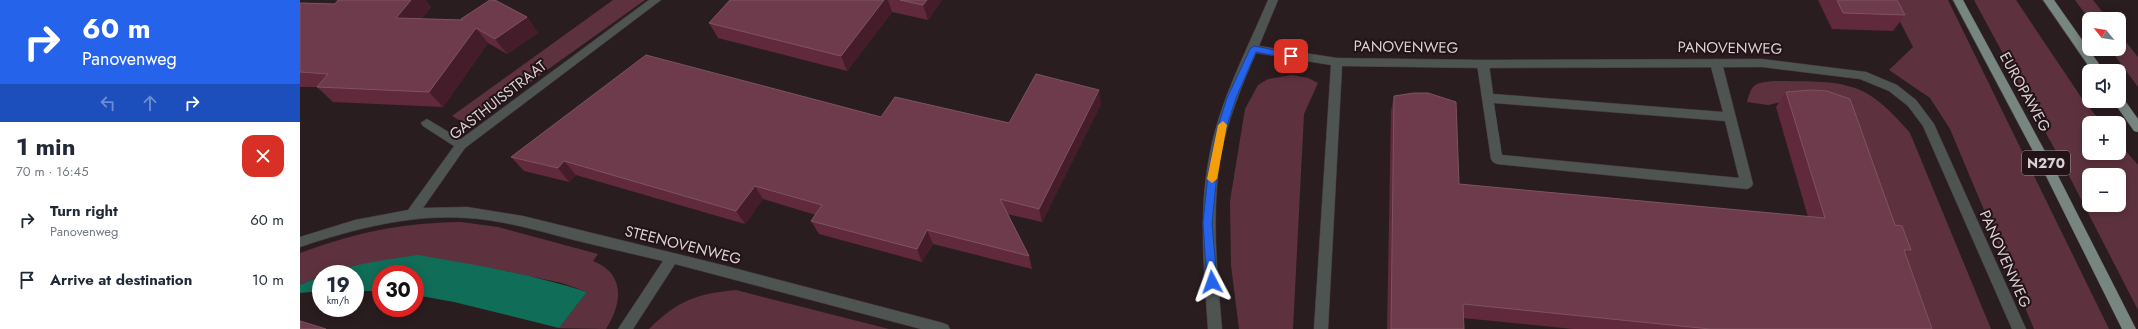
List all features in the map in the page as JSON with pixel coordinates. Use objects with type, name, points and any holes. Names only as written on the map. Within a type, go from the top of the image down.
[{"type":"main road","name":"EUROPAWEG","points":[[1958,0],[2050,171],[2129,329]]},
{"type":"main road","points":[[2048,0],[2093,64]]},
{"type":"main road","points":[[2124,108],[2138,128]]},
{"type":"street","name":"GASTHUISSTRAAT","points":[[411,215],[461,145],[656,0]]},
{"type":"street","points":[[1215,329],[1208,223],[1212,174],[1222,129],[1231,98],[1254,49],[1273,0]]},
{"type":"street","name":"PANOVENWEG","points":[[1254,49],[1337,62],[1483,64],[1762,62],[1862,75],[1893,88],[1912,103],[1928,124],[2019,329]]},
{"type":"street","name":"PANOVENWEG","points":[[1321,329],[1337,62]]},
{"type":"street","points":[[1483,64],[1497,159],[1747,184],[1716,63]]},
{"type":"street","points":[[1488,98],[1730,117]]},
{"type":"street","points":[[427,123],[461,145]]},
{"type":"street","name":"STEENOVENWEG","points":[[411,215],[450,212],[487,215],[672,258],[943,329]]},
{"type":"street","points":[[300,242],[345,226],[378,218],[411,215]]},
{"type":"street","points":[[625,329],[672,258]]},
{"type":"shaded area","points":[[613,0],[645,0],[469,126],[452,116]]},
{"type":"shaded area","points":[[1889,0],[1948,0],[2109,329],[2034,329],[1950,129],[1930,98],[1889,70],[1913,47]]},
{"type":"shaded area","points":[[1974,0],[2016,0],[2082,99],[2082,108],[2090,108],[2096,116],[2082,116],[2082,160],[2126,160],[2126,151],[2138,165],[2138,310],[2088,212],[2126,212],[2126,168],[2082,168],[2082,201]]},
{"type":"shaded area","points":[[2075,0],[2093,0],[2102,12],[2084,12]]},
{"type":"shaded area","points":[[2126,42],[2138,57],[2138,87],[2126,71],[2126,64],[2121,64],[2115,56],[2126,56]]},
{"type":"shaded area","points":[[1292,75],[1308,78],[1318,83],[1304,114],[1293,329],[1239,329],[1231,265],[1230,201],[1245,109],[1258,85],[1268,79]]},
{"type":"shaded area","points":[[1762,82],[1834,83],[1857,89],[1880,102],[1910,133],[1991,329],[1923,329],[1794,99],[1768,105],[1747,102],[1755,85]]},
{"type":"shaded area","points":[[461,222],[498,227],[598,254],[593,261],[604,267],[611,274],[616,282],[618,290],[618,300],[615,310],[606,329],[559,328],[587,292],[562,283],[505,271],[424,270],[424,265],[372,265],[372,269],[364,268],[364,265],[312,265],[312,280],[300,285],[300,253],[360,234],[419,224]]},
{"type":"shaded area","points":[[418,255],[524,275],[587,292],[559,328],[454,302],[424,297],[424,265],[372,265],[372,291],[364,291],[364,265],[356,265]]},
{"type":"shaded area","points":[[312,280],[312,292],[300,293],[300,285]]},
{"type":"shaded area","points":[[736,290],[889,329],[649,329],[669,311],[688,300],[699,296]]},
{"type":"building","points":[[338,0],[411,0],[396,18],[463,20],[461,19],[490,0],[495,0],[527,17],[495,39],[476,28],[429,92],[317,87],[328,74],[300,72],[300,3],[335,4]]},
{"type":"building","points":[[730,0],[884,0],[841,56],[709,23]]},
{"type":"building","points":[[900,0],[927,0],[923,5]]},
{"type":"building","points":[[1837,0],[1897,0],[1905,15],[1843,13]]},
{"type":"building","points":[[646,55],[881,117],[895,97],[1009,123],[1036,74],[1099,90],[1039,209],[1000,199],[1029,256],[927,230],[917,249],[811,221],[822,205],[755,186],[736,211],[564,161],[558,168],[511,157]]},
{"type":"building","points":[[1812,90],[1827,91],[1850,99],[1895,225],[1902,226],[1911,250],[1904,250],[1932,329],[1710,329],[1463,304],[1464,329],[1391,329],[1394,96],[1414,93],[1428,93],[1456,102],[1459,184],[1825,218],[1786,92]]},
{"type":"building","points":[[300,321],[326,329],[300,329]]},
{"type":"slow traffic","points":[[1212,179],[1223,125]]},
{"type":"route","points":[[1212,282],[1208,223],[1212,174],[1222,129],[1231,98],[1238,80],[1254,49],[1291,56]]}]
